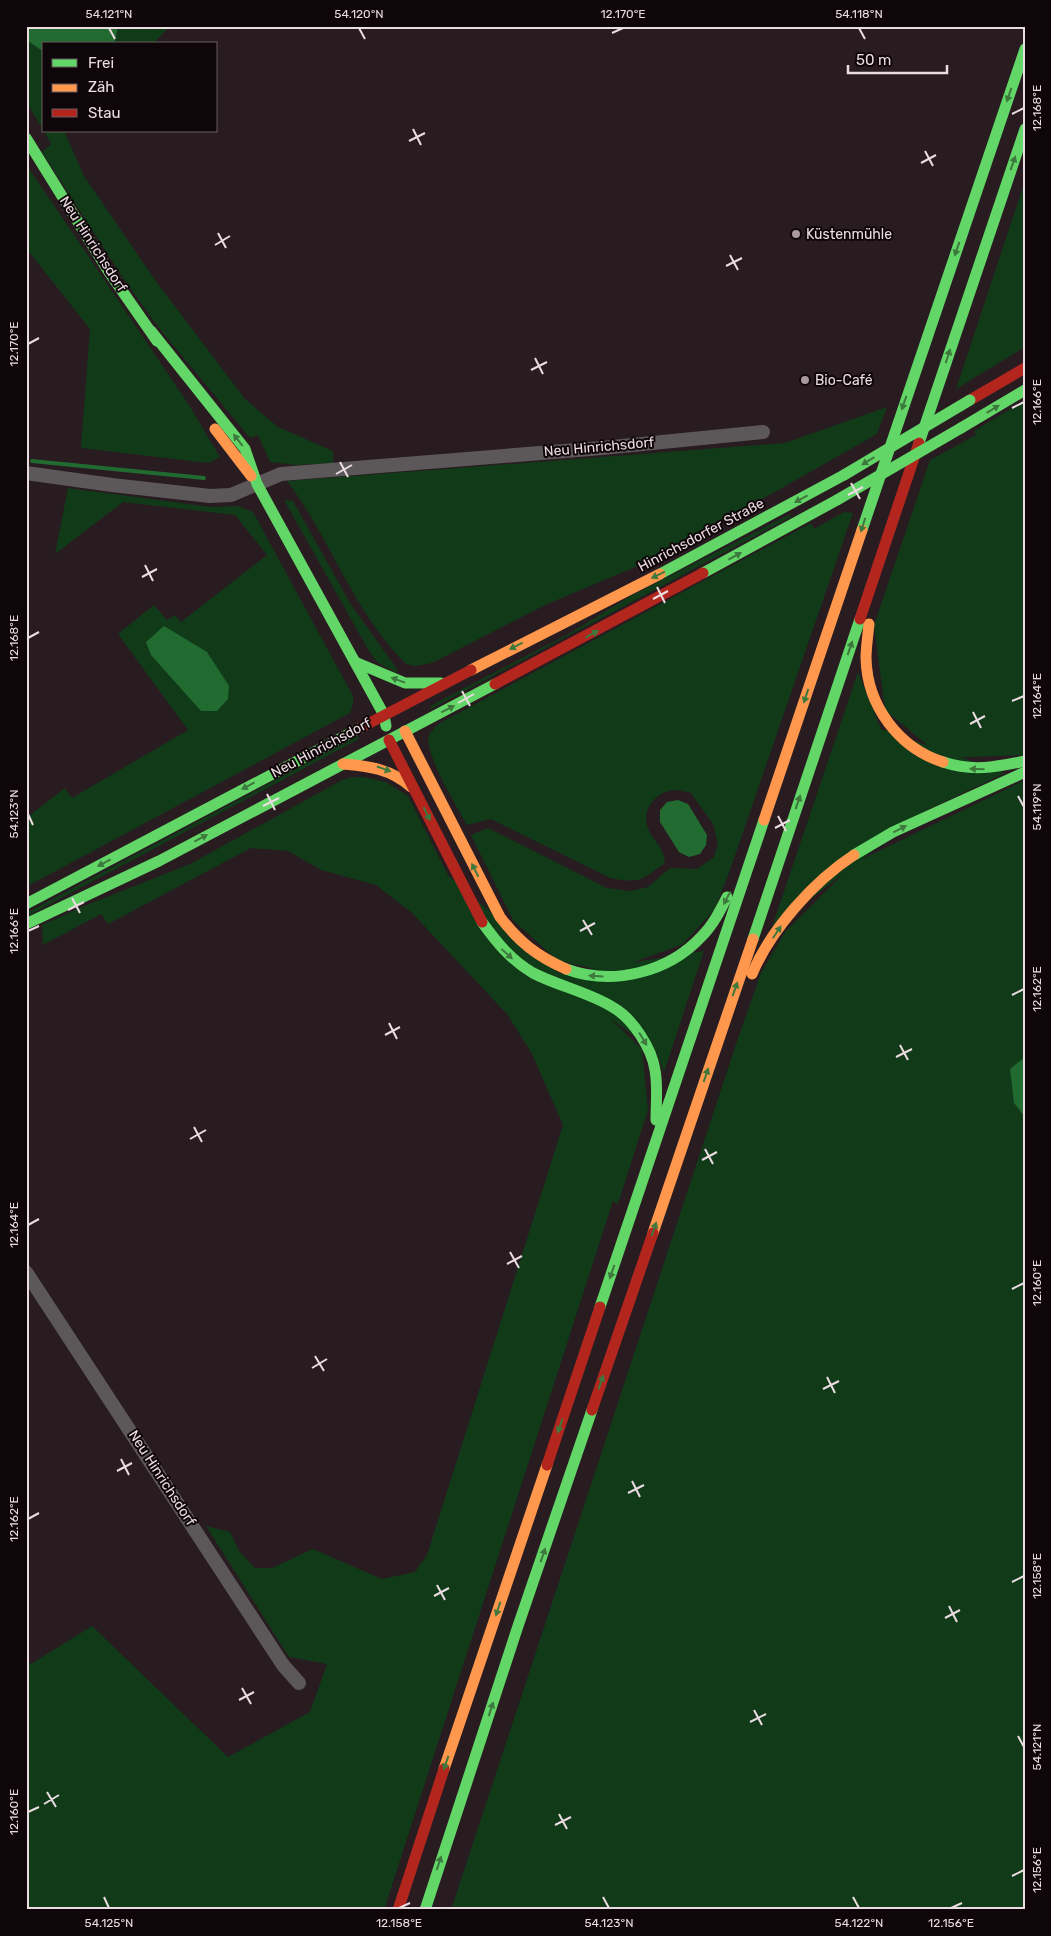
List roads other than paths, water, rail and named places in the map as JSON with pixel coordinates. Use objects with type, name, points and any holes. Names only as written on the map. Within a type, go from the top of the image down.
[{"type":"main road","points":[[398,1910],[418,1844],[1025,49]]},
{"type":"main road","points":[[425,1910],[518,1626],[720,1036],[1025,129]]},
{"type":"main road","name":"Neu Hinrichsdorf","points":[[26,138],[109,272],[151,331],[234,456],[258,484],[384,714],[26,904]]},
{"type":"main road","name":"Hinrichsdorfer Straße","points":[[384,714],[676,566],[844,475],[1025,368]]},
{"type":"main road","points":[[405,731],[570,646],[837,500],[1025,390]]},
{"type":"main road","points":[[883,551],[865,651],[868,681],[873,698],[881,714],[899,737],[918,752],[940,763],[953,767],[985,770],[1025,761]]},
{"type":"main road","points":[[355,662],[405,682],[444,683]]},
{"type":"main road","points":[[384,714],[405,731],[497,913],[505,925],[523,946],[534,955],[573,972],[601,976],[633,974],[664,964],[685,951],[710,928],[758,840]]},
{"type":"main road","points":[[384,714],[389,740],[477,915],[498,945],[515,961],[534,973],[615,1008],[637,1030],[646,1044],[655,1070],[655,1143]]},
{"type":"main road","name":"Neu Hinrichsdorf","points":[[26,924],[144,868],[405,731]]},
{"type":"main road","points":[[343,764],[385,769],[405,780],[417,793]]},
{"type":"main road","points":[[720,1036],[742,1000],[753,970],[776,934],[804,897],[823,878],[851,856],[879,840],[1025,772]]},
{"type":"street","name":"Neu Hinrichsdorf","points":[[26,472],[112,485],[210,496],[232,495],[281,474],[602,448],[763,432]]},
{"type":"street","name":"Neu Hinrichsdorf","points":[[26,1272],[283,1665],[299,1683]]},
{"type":"waterway","points":[[32,461],[204,478]]},
{"type":"place","name":"Küstenmühle","points":[[796,234]]},
{"type":"place","name":"Bio-Café","points":[[805,380]]}]
